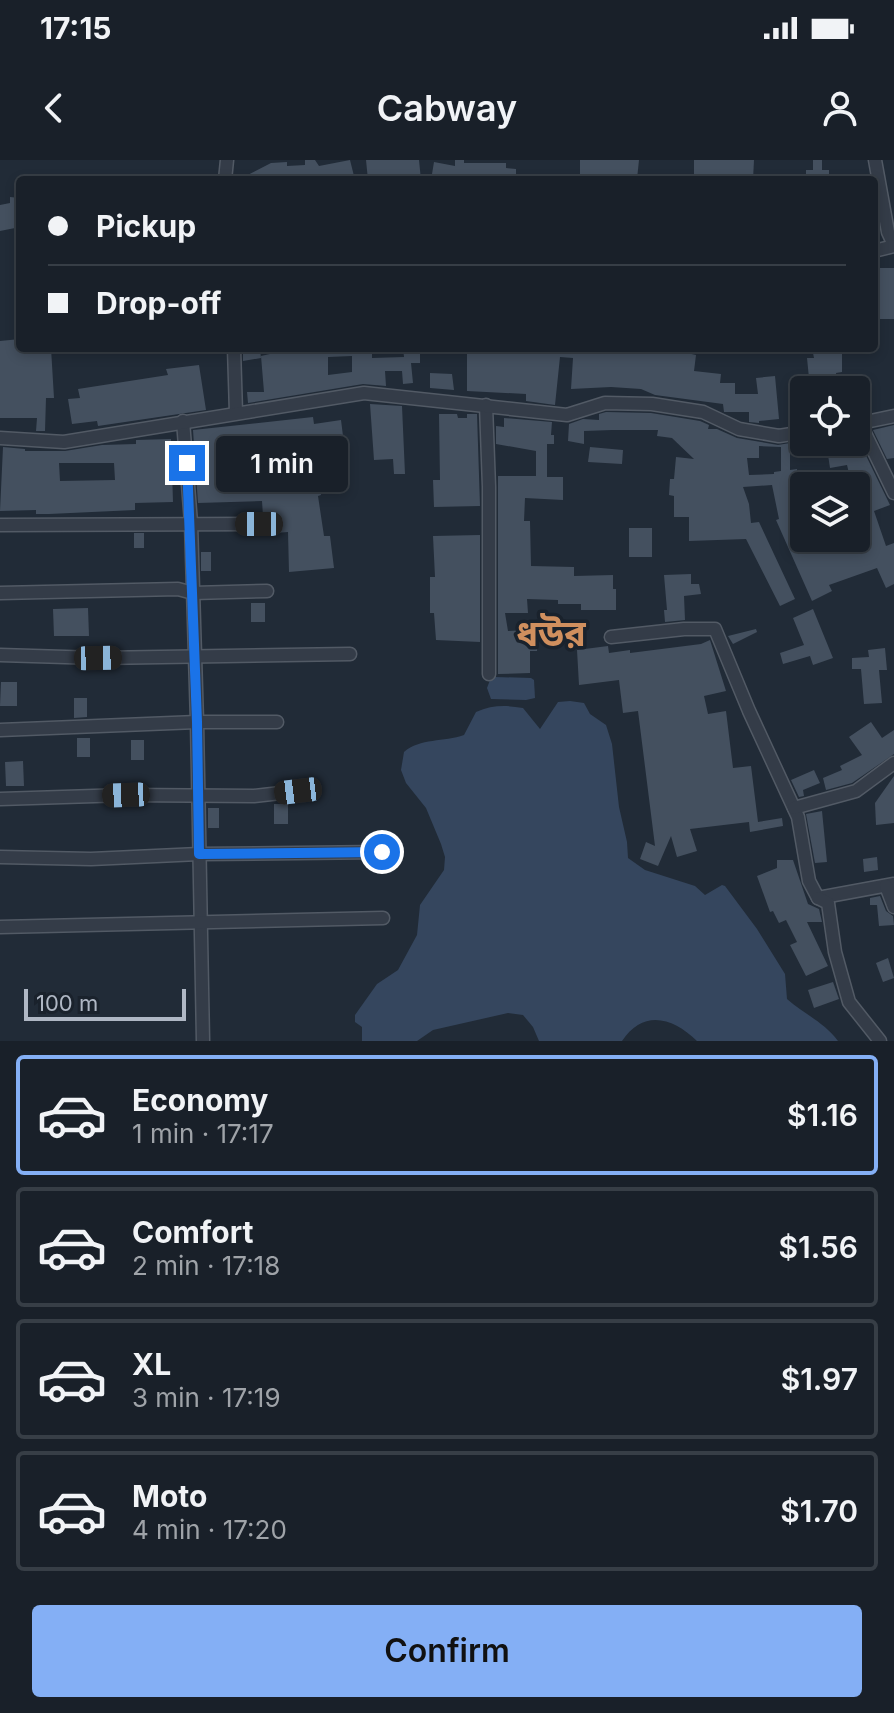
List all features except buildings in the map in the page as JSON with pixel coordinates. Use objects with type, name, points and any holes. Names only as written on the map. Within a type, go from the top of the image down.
[{"type":"street","points":[[878,177],[888,232],[894,246]]},
{"type":"street","points":[[234,352],[236,413]]},
{"type":"street","points":[[0,438],[64,442],[364,393],[567,415],[605,403],[652,404],[703,412],[739,429],[779,436],[790,434]]},
{"type":"street","points":[[486,405],[489,674]]},
{"type":"street","points":[[870,421],[894,416]]},
{"type":"street","points":[[183,421],[191,523],[203,1041]]},
{"type":"street","points":[[870,446],[894,493]]},
{"type":"street","points":[[0,525],[259,524]]},
{"type":"street","points":[[0,593],[178,589],[193,593],[267,591]]},
{"type":"street","points":[[611,637],[715,629],[798,817],[809,881],[818,898],[828,903],[835,952],[849,1002],[880,1041]]},
{"type":"street","points":[[0,655],[98,658],[350,654]]},
{"type":"street","points":[[0,730],[277,722]]},
{"type":"street","points":[[794,808],[856,791],[894,763]]},
{"type":"street","points":[[0,799],[126,795],[254,796],[298,791]]},
{"type":"street","points":[[0,857],[91,859],[199,854],[382,852]]},
{"type":"street","points":[[818,898],[890,885],[894,907]]},
{"type":"street","points":[[0,927],[383,918]]},
{"type":"water","points":[[495,677],[531,678],[534,680],[535,698],[491,699],[487,688]]},
{"type":"water","points":[[558,702],[584,703],[590,714],[606,725],[612,744],[628,858],[645,870],[695,886],[705,895],[725,886],[785,974],[787,999],[820,1023],[838,1041],[697,1041],[678,1026],[658,1020],[639,1024],[622,1041],[539,1041],[523,1015],[508,1013],[433,1030],[417,1041],[362,1041],[362,1027],[355,1022],[355,1015],[377,984],[398,970],[417,935],[420,905],[444,870],[445,857],[426,808],[406,783],[401,770],[404,752],[425,742],[464,735],[476,712],[493,707],[523,708],[540,729]]},
{"type":"district","name":"ধউর","points":[[551,633]]},
{"type":"route","points":[[187,463],[199,854],[382,852]]}]
